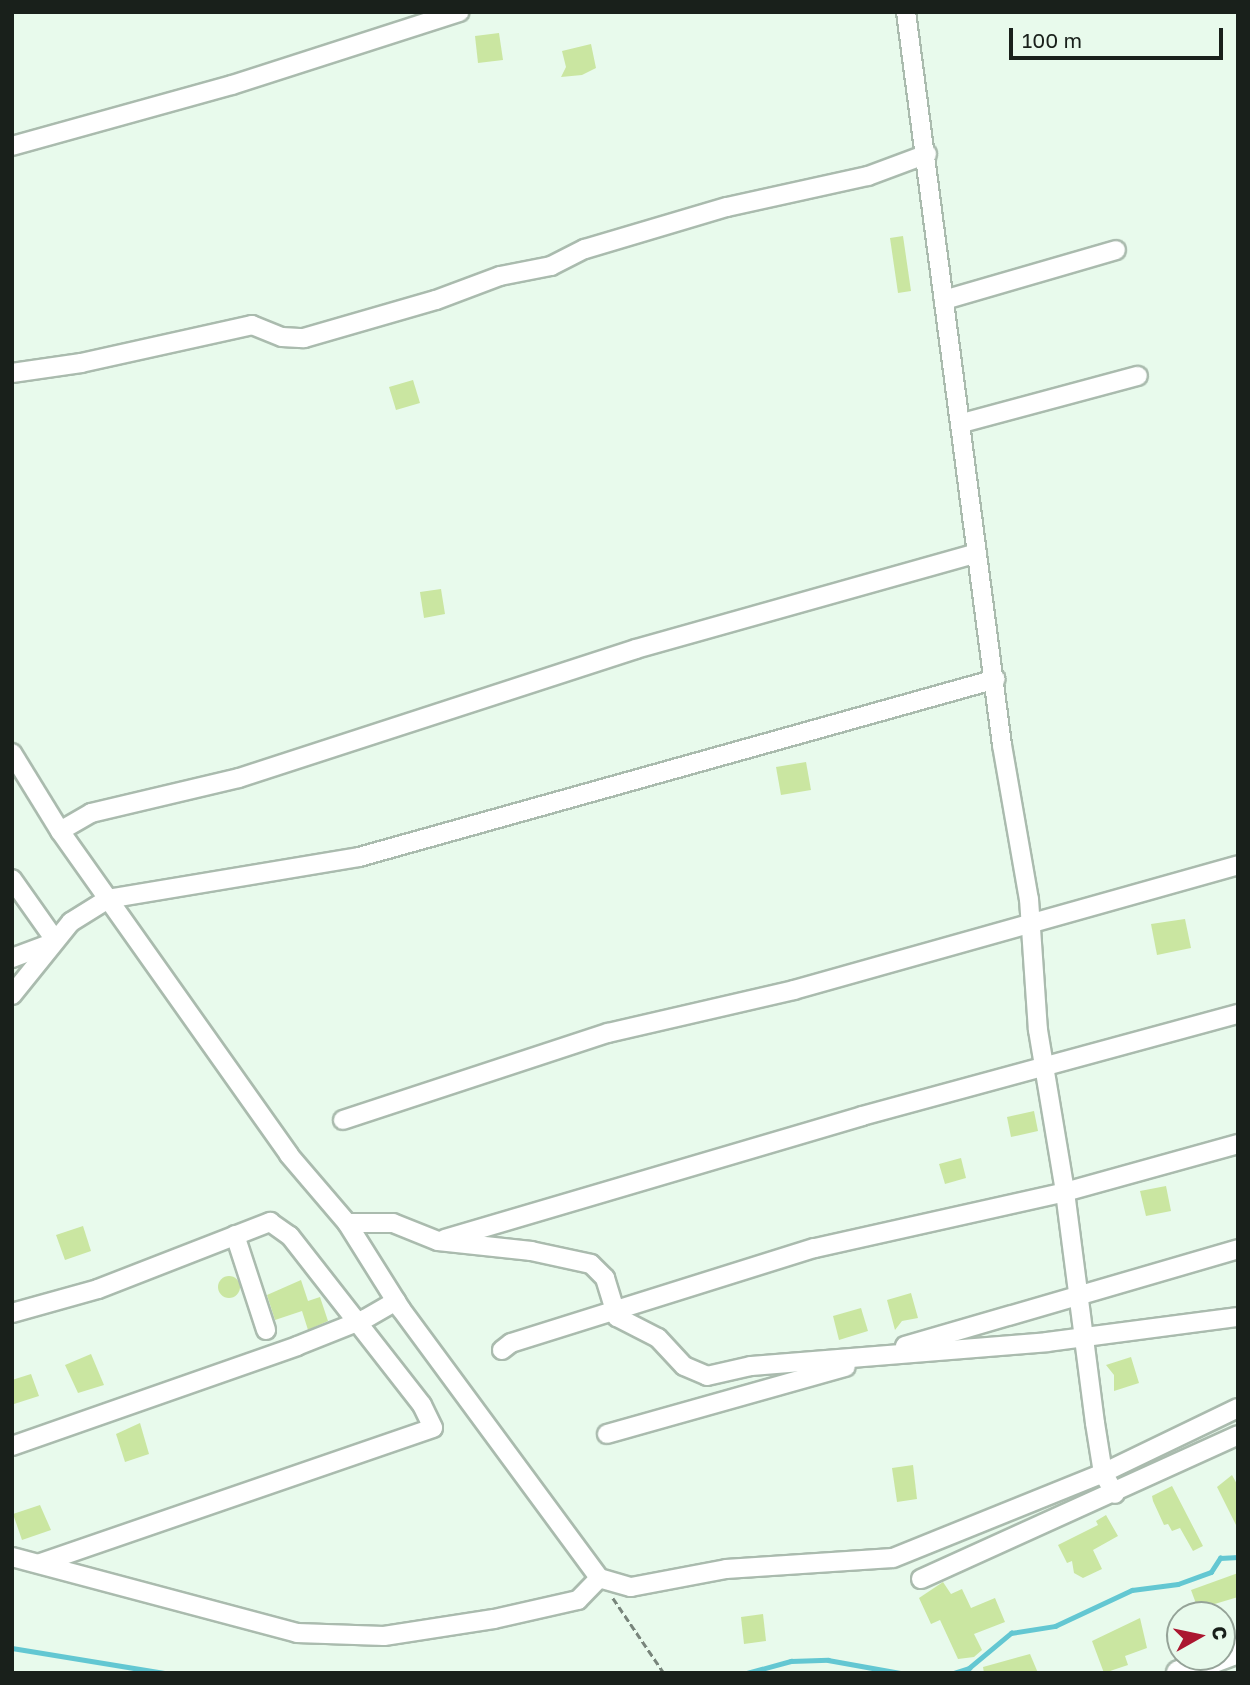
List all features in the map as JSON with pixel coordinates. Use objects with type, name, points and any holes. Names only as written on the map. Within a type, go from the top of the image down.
[{"type":"main road","points":[[1179,1673],[1238,1651]]},
{"type":"street","points":[[12,146],[232,85],[460,12]]},
{"type":"street","points":[[906,12],[996,679],[1002,745],[1031,924],[1037,1018],[1047,1067],[1103,1473],[1115,1494]]},
{"type":"street","points":[[12,373],[81,363],[252,325],[282,337],[304,338],[436,300],[500,276],[551,266],[585,249],[727,206],[868,176],[927,153]]},
{"type":"street","points":[[944,300],[1116,250]]},
{"type":"street","points":[[962,423],[1138,376]]},
{"type":"street","points":[[60,831],[91,813],[239,778],[636,649],[977,553]]},
{"type":"street","points":[[12,995],[71,922],[108,898],[359,857],[996,679]]},
{"type":"street","points":[[12,753],[60,831],[172,982],[289,1155],[347,1223],[396,1301],[599,1578],[631,1587],[726,1569],[892,1558],[1103,1473],[1238,1408]]},
{"type":"street","points":[[343,1120],[608,1033],[794,990],[1238,865]]},
{"type":"street","points":[[12,879],[54,941]]},
{"type":"street","points":[[12,958],[54,941]]},
{"type":"street","points":[[438,1241],[650,1177],[1238,1014]]},
{"type":"street","points":[[502,1350],[512,1343],[815,1248],[1065,1192],[1238,1144]]},
{"type":"street","points":[[12,1313],[98,1289],[270,1222],[290,1236],[422,1405],[433,1428],[41,1563]]},
{"type":"street","points":[[347,1223],[393,1223],[438,1241],[531,1251],[591,1264],[605,1278],[614,1312],[625,1324],[658,1338],[684,1366],[707,1376],[751,1366],[1084,1337],[1238,1317]]},
{"type":"street","points":[[235,1235],[266,1330]]},
{"type":"street","points":[[607,1434],[880,1356],[1238,1248]]},
{"type":"street","points":[[12,1446],[358,1322],[396,1301]]},
{"type":"street","points":[[921,1579],[1115,1494],[1238,1435]]},
{"type":"street","points":[[12,1557],[297,1633],[384,1636],[494,1619],[578,1600],[599,1578]]},
{"type":"path","points":[[599,1578],[664,1673]]},
{"type":"building","points":[[499,33],[503,60],[478,63],[475,36]]},
{"type":"building","points":[[591,44],[596,68],[582,75],[561,77],[566,67],[562,51]]},
{"type":"building","points":[[903,236],[911,291],[898,293],[890,238]]},
{"type":"building","points":[[413,380],[420,403],[396,410],[389,387]]},
{"type":"building","points":[[441,589],[445,614],[424,618],[420,592]]},
{"type":"building","points":[[806,762],[811,790],[781,795],[776,767]]},
{"type":"building","points":[[1185,919],[1191,948],[1157,955],[1151,924]]},
{"type":"building","points":[[1034,1111],[1038,1131],[1011,1137],[1007,1117]]},
{"type":"building","points":[[961,1158],[966,1178],[945,1184],[939,1164]]},
{"type":"building","points":[[1166,1186],[1171,1211],[1146,1216],[1140,1191]]},
{"type":"building","points":[[83,1226],[91,1251],[65,1260],[56,1235]]},
{"type":"building","points":[[229,1276],[237,1279],[240,1287],[237,1295],[229,1298],[221,1295],[218,1287],[221,1279]]},
{"type":"building","points":[[301,1280],[308,1301],[320,1297],[328,1321],[308,1330],[302,1311],[275,1320],[267,1295]]},
{"type":"building","points":[[911,1293],[918,1318],[902,1321],[895,1330],[887,1300]]},
{"type":"building","points":[[861,1308],[868,1331],[839,1340],[833,1316]]},
{"type":"building","points":[[91,1354],[104,1385],[78,1393],[65,1365]]},
{"type":"building","points":[[1131,1357],[1139,1383],[1114,1391],[1114,1375],[1106,1365]]},
{"type":"building","points":[[31,1374],[39,1396],[14,1404],[12,1380]]},
{"type":"building","points":[[140,1423],[149,1454],[125,1462],[116,1434]]},
{"type":"building","points":[[913,1465],[917,1499],[897,1502],[892,1468]]},
{"type":"building","points":[[1232,1475],[1238,1486],[1238,1529],[1217,1487]]},
{"type":"building","points":[[1172,1486],[1203,1546],[1193,1551],[1180,1528],[1172,1531],[1168,1524],[1164,1525],[1153,1501],[1152,1496]]},
{"type":"building","points":[[40,1505],[51,1530],[22,1540],[13,1514]]},
{"type":"building","points":[[1106,1515],[1118,1536],[1093,1550],[1102,1569],[1083,1578],[1074,1573],[1072,1561],[1067,1563],[1058,1545],[1098,1525],[1096,1521]]},
{"type":"building","points":[[1238,1573],[1238,1597],[1225,1601],[1195,1601],[1191,1590]]},
{"type":"building","points":[[943,1582],[951,1594],[962,1589],[971,1608],[995,1598],[1005,1622],[974,1634],[982,1650],[974,1657],[958,1659],[940,1620],[931,1624],[919,1598]]},
{"type":"building","points":[[763,1614],[766,1641],[744,1644],[741,1617]]},
{"type":"building","points":[[1140,1618],[1147,1648],[1125,1656],[1128,1665],[1104,1673],[1092,1641]]},
{"type":"building","points":[[1030,1654],[1038,1673],[984,1673],[983,1667]]},
{"type":"waterway","points":[[954,1673],[969,1668],[1011,1633],[1055,1626],[1132,1590],[1178,1584],[1211,1572],[1220,1558],[1238,1557]]},
{"type":"waterway","points":[[12,1648],[164,1673]]},
{"type":"waterway","points":[[747,1673],[791,1661],[828,1660],[900,1673]]}]
